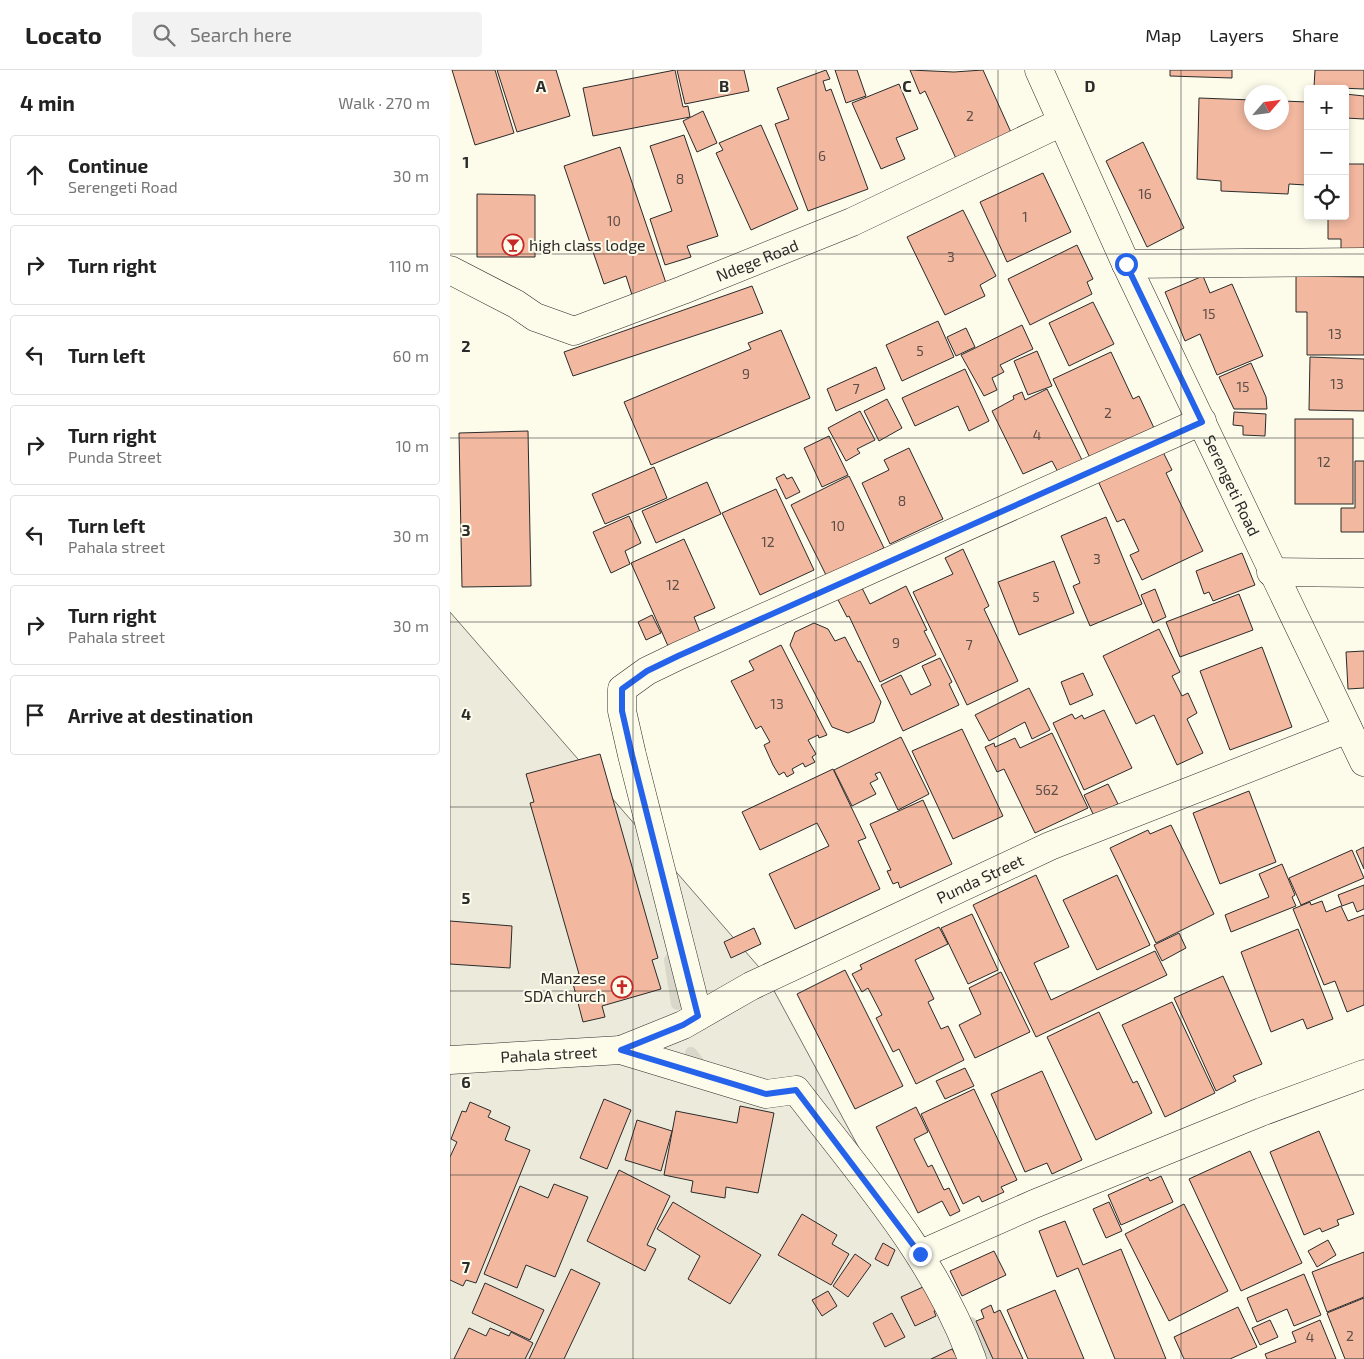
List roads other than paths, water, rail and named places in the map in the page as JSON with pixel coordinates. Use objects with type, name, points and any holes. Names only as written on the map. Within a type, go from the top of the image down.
[{"type":"street","name":"Serengeti Road","points":[[1039,70],[1126,264],[1271,572],[1364,762]]},
{"type":"street","name":"Ndege Road","points":[[450,270],[516,304],[535,317],[574,331],[683,290],[852,222],[1062,122]]},
{"type":"street","points":[[1126,264],[1364,262]]},
{"type":"street","points":[[698,1016],[632,755],[622,711],[622,689],[647,671],[678,656],[1202,422]]},
{"type":"street","points":[[1271,572],[1364,573]]},
{"type":"street","name":"Punda Street","points":[[621,1050],[683,1025],[751,986],[1050,846],[1348,729]]},
{"type":"street","name":"Pahala street","points":[[450,1060],[621,1050],[766,1094],[796,1090],[920,1254],[961,1328],[972,1359]]},
{"type":"street","points":[[920,1254],[1034,1204],[1243,1119],[1364,1074]]},
{"type":"waterway","points":[[670,960],[677,1004]]},
{"type":"waterway","points":[[691,1053],[702,1067],[707,1068]]},
{"type":"waterway","points":[[971,1323],[989,1359]]},
{"type":"place","name":"high class lodge","points":[[513,245]]},
{"type":"place","name":"Manzese SDA church","points":[[622,987]]}]
